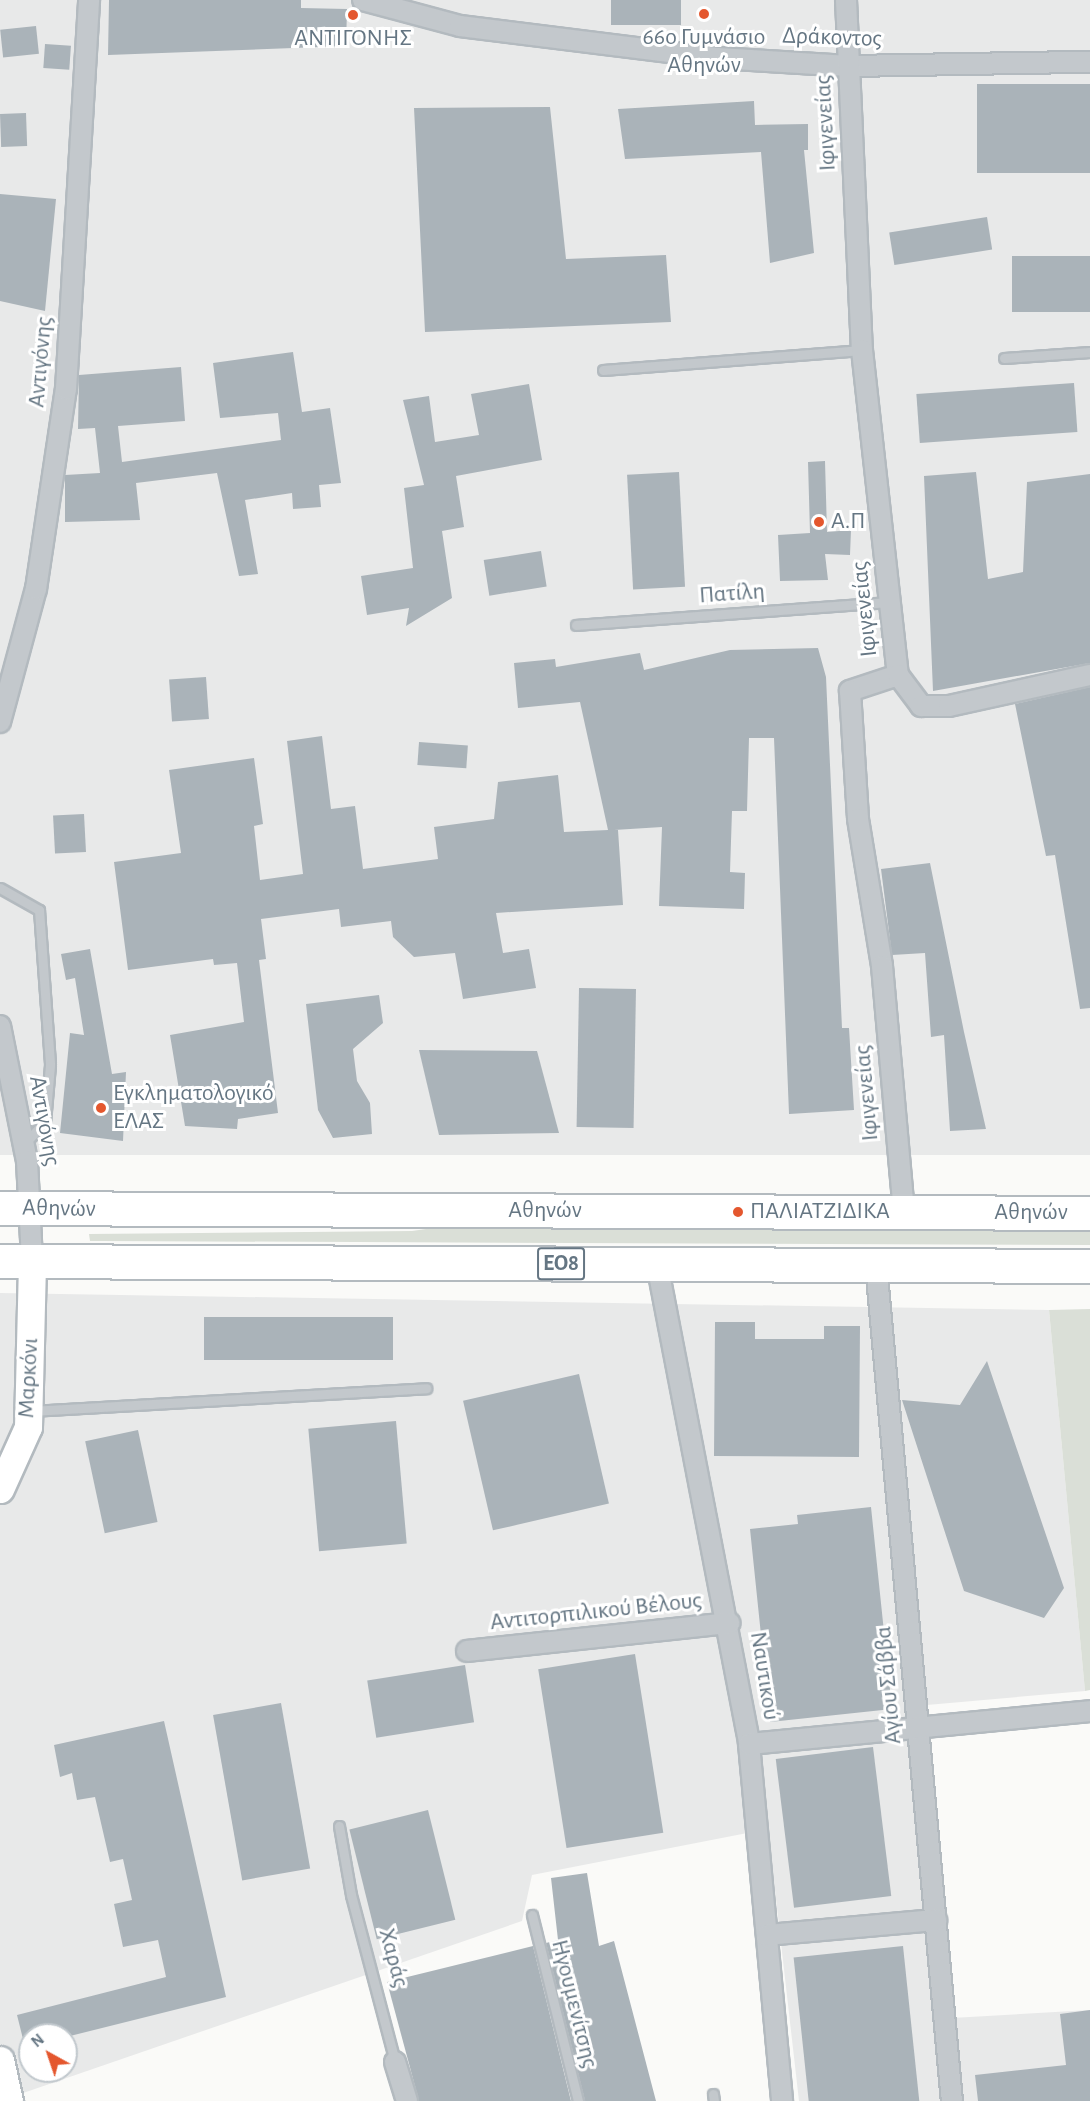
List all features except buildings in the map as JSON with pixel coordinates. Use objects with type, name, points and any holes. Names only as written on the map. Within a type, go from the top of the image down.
[{"type":"highway","name":"Αθηνών","points":[[16,1208],[1090,1214]]},
{"type":"highway","name":"ΕΟ8","points":[[0,1261],[1090,1266]]},
{"type":"street","name":"Αντιγόνης","points":[[0,722],[36,589],[66,389],[89,0]]},
{"type":"street","name":"Δράκοντος","points":[[363,0],[460,26],[718,58],[849,66],[1090,62]]},
{"type":"street","name":"Ιφιγενείας","points":[[846,0],[862,350],[898,675],[850,691],[858,819],[882,966],[904,1213]]},
{"type":"street","points":[[898,675],[921,706],[949,706],[1090,675]]},
{"type":"street","name":"Αντιγόνης","points":[[0,1026],[24,1144],[16,1208],[32,1262]]},
{"type":"street","name":"Μαρκόνι","points":[[0,1488],[21,1451],[29,1412],[32,1262]]},
{"type":"street","name":"Ναυτικού","points":[[657,1264],[729,1623],[749,1744],[782,2101]]},
{"type":"street","name":"Αγίου Σάββα","points":[[876,1265],[952,2101]]},
{"type":"street","name":"Αντιτορπιλικού Βέλους","points":[[467,1651],[729,1623]]},
{"type":"street","points":[[749,1744],[1090,1711]]},
{"type":"street","points":[[767,1935],[936,1920]]},
{"type":"street","points":[[0,2060],[9,2101]]},
{"type":"street","name":"Χαράς","points":[[395,2062],[407,2101]]},
{"type":"lane","points":[[603,370],[862,350]]},
{"type":"lane","points":[[1004,358],[1090,352]]},
{"type":"lane","name":"Πατίλη","points":[[576,625],[891,602]]},
{"type":"lane","points":[[0,888],[39,910],[50,1065],[45,1122],[24,1144]]},
{"type":"lane","points":[[29,1412],[426,1388]]},
{"type":"lane","name":"Χαράς","points":[[339,1826],[351,1894],[395,2062]]},
{"type":"lane","name":"Ηγουμενίτσης","points":[[532,1915],[578,2101]]},
{"type":"shaded area","points":[[0,0],[1090,0],[1090,1155],[0,1155]]},
{"type":"shaded area","points":[[447,1226],[1090,1227],[1090,1245],[90,1241],[89,1234],[412,1231]]},
{"type":"shaded area","points":[[0,1293],[1049,1310],[1085,1691],[927,1705],[924,1749],[952,2018],[1090,2010],[1090,2101],[799,2101],[768,1829],[532,1875],[522,1921],[78,2074],[78,2023],[18,2023],[18,2083],[52,2083],[0,2101]]},
{"type":"shaded area","points":[[1090,1309],[1090,1690],[1085,1691],[1049,1310]]},
{"type":"place","name":"66ο Γυμνάσιο Αθηνών","points":[[704,14]]},
{"type":"place","name":"ΑΝΤΙΓΟΝΗΣ","points":[[353,15]]},
{"type":"place","name":"Α.Π","points":[[819,522]]},
{"type":"place","name":"Εγκληματολογικό ΕΛΑΣ","points":[[101,1108]]},
{"type":"place","name":"ΠΑΛΙΑΤΖΙΔΙΚΑ","points":[[738,1212]]}]
